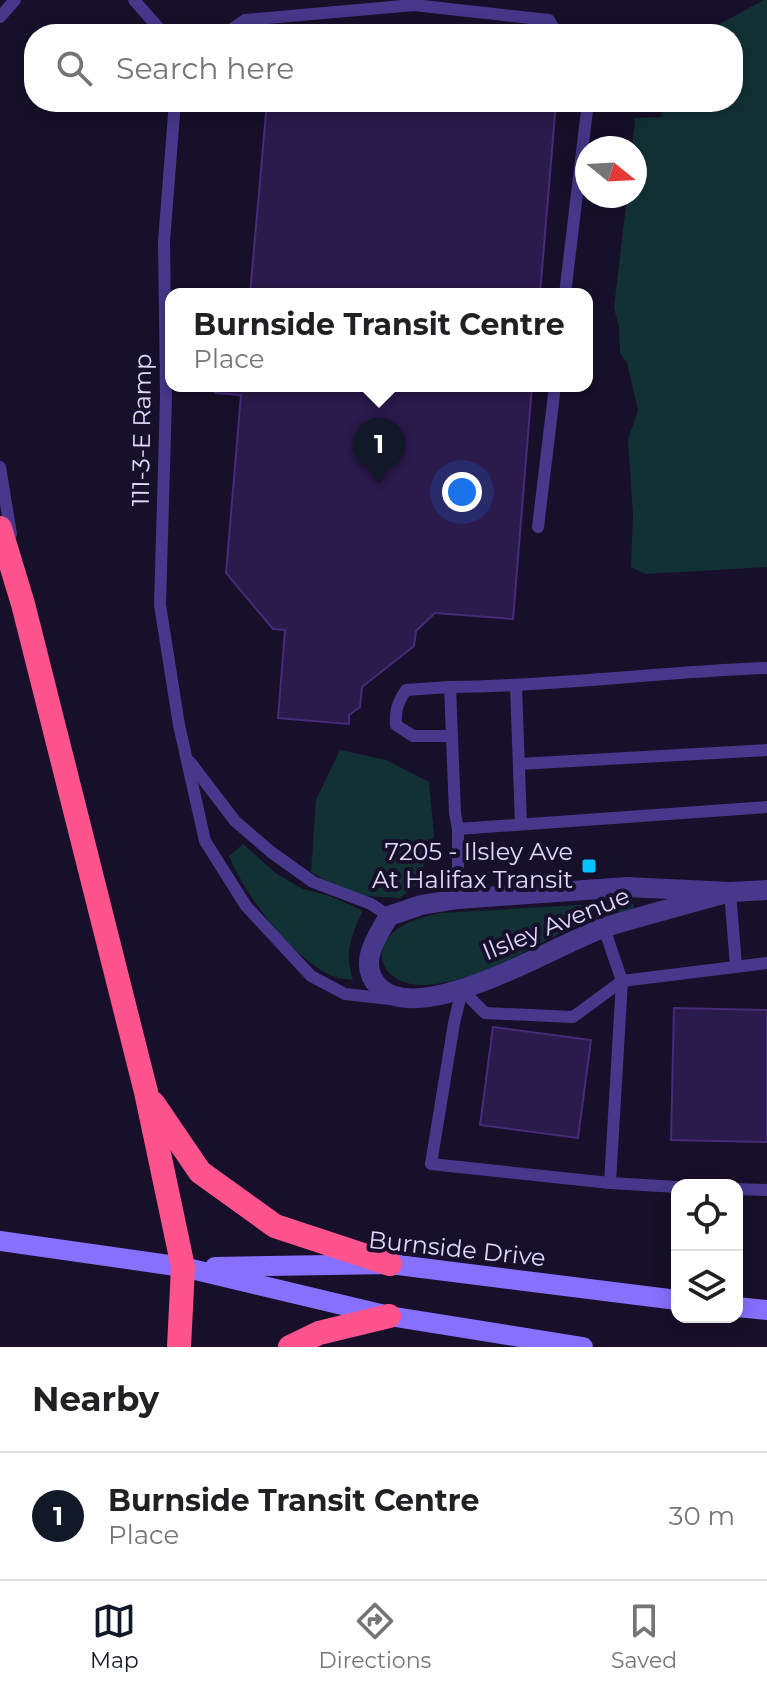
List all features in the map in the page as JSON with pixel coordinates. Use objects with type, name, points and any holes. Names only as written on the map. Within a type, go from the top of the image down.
[{"type":"highway","points":[[0,528],[23,604],[146,1092],[183,1267],[179,1347]]},
{"type":"highway","points":[[146,1092],[200,1172],[275,1226],[390,1264]]},
{"type":"highway","points":[[290,1347],[319,1333],[389,1316]]},
{"type":"main road","name":"Burnside Drive","points":[[0,1241],[183,1267],[389,1316],[583,1347]]},
{"type":"main road","name":"Burnside Drive","points":[[183,1267],[390,1264],[671,1299]]},
{"type":"main road","points":[[743,1308],[767,1310]]},
{"type":"street","name":"Ilsley Avenue","points":[[389,916],[421,905],[458,899],[627,887],[730,892],[767,890]]},
{"type":"street","name":"Ilsley Avenue","points":[[401,1000],[462,990],[604,928],[730,892]]},
{"type":"street","points":[[389,916],[376,937],[367,965],[372,979],[381,990],[401,1000]]},
{"type":"lane","points":[[0,17],[15,0]]},
{"type":"lane","points":[[134,0],[155,24]]},
{"type":"lane","points":[[239,24],[245,20],[414,5],[549,20],[551,24]]},
{"type":"lane","name":"111-3-E Ramp","points":[[165,320],[164,241],[174,112]]},
{"type":"lane","points":[[566,288],[587,112]]},
{"type":"lane","name":"111-3-E Ramp","points":[[166,392],[160,605],[186,756]]},
{"type":"lane","points":[[538,527],[554,392]]},
{"type":"lane","points":[[0,467],[23,604]]},
{"type":"lane","points":[[451,736],[413,736],[396,725],[398,701],[406,690],[516,686],[767,668]]},
{"type":"lane","points":[[516,686],[521,824]]},
{"type":"lane","points":[[450,687],[458,829],[458,899]]},
{"type":"lane","points":[[519,764],[767,750]]},
{"type":"lane","points":[[186,756],[235,821],[271,852],[313,882],[371,904],[389,916]]},
{"type":"lane","name":"Ilsley Avenue","points":[[186,756],[205,841],[246,906],[265,928],[311,976],[345,994],[401,1000]]},
{"type":"lane","points":[[458,829],[767,807]]},
{"type":"lane","points":[[730,892],[736,966]]},
{"type":"lane","points":[[604,928],[622,981],[610,1183]]},
{"type":"lane","points":[[462,990],[485,1013],[573,1017],[622,981],[767,963]]},
{"type":"lane","points":[[462,990],[431,1164],[671,1187]]},
{"type":"lane","points":[[743,1189],[767,1190]]},
{"type":"green space","points":[[767,0],[767,567],[646,574],[631,567],[633,514],[628,440],[638,410],[627,363],[620,353],[619,326],[614,308],[626,208],[647,208],[647,136],[633,136],[635,118],[661,117],[662,112],[743,112],[743,24],[720,24]]},
{"type":"green space","points":[[340,750],[386,760],[429,782],[434,835],[417,884],[400,898],[350,895],[311,872],[316,800]]},
{"type":"green space","points":[[243,844],[277,874],[303,889],[330,896],[363,911],[350,945],[349,962],[353,980],[337,978],[319,969],[273,925],[236,872],[229,856]]},
{"type":"green space","points":[[632,902],[634,908],[571,928],[497,965],[444,983],[415,985],[404,982],[388,972],[382,956],[390,936],[400,927],[440,913]]},
{"type":"building","points":[[266,112],[555,112],[540,288],[251,288]]},
{"type":"building","points":[[532,392],[513,619],[435,613],[416,631],[414,646],[362,687],[360,707],[349,715],[349,724],[278,718],[285,630],[273,629],[226,573],[241,395],[215,393]]},
{"type":"building","points":[[674,1008],[767,1010],[767,1142],[671,1140]]},
{"type":"building","points":[[493,1027],[591,1040],[578,1138],[480,1125]]},
{"type":"place","name":"Burnside Transit Centre","points":[[379,484]]},
{"type":"place","name":"7205 - Ilsley Ave At Halifax Transit","points":[[589,866]]}]
